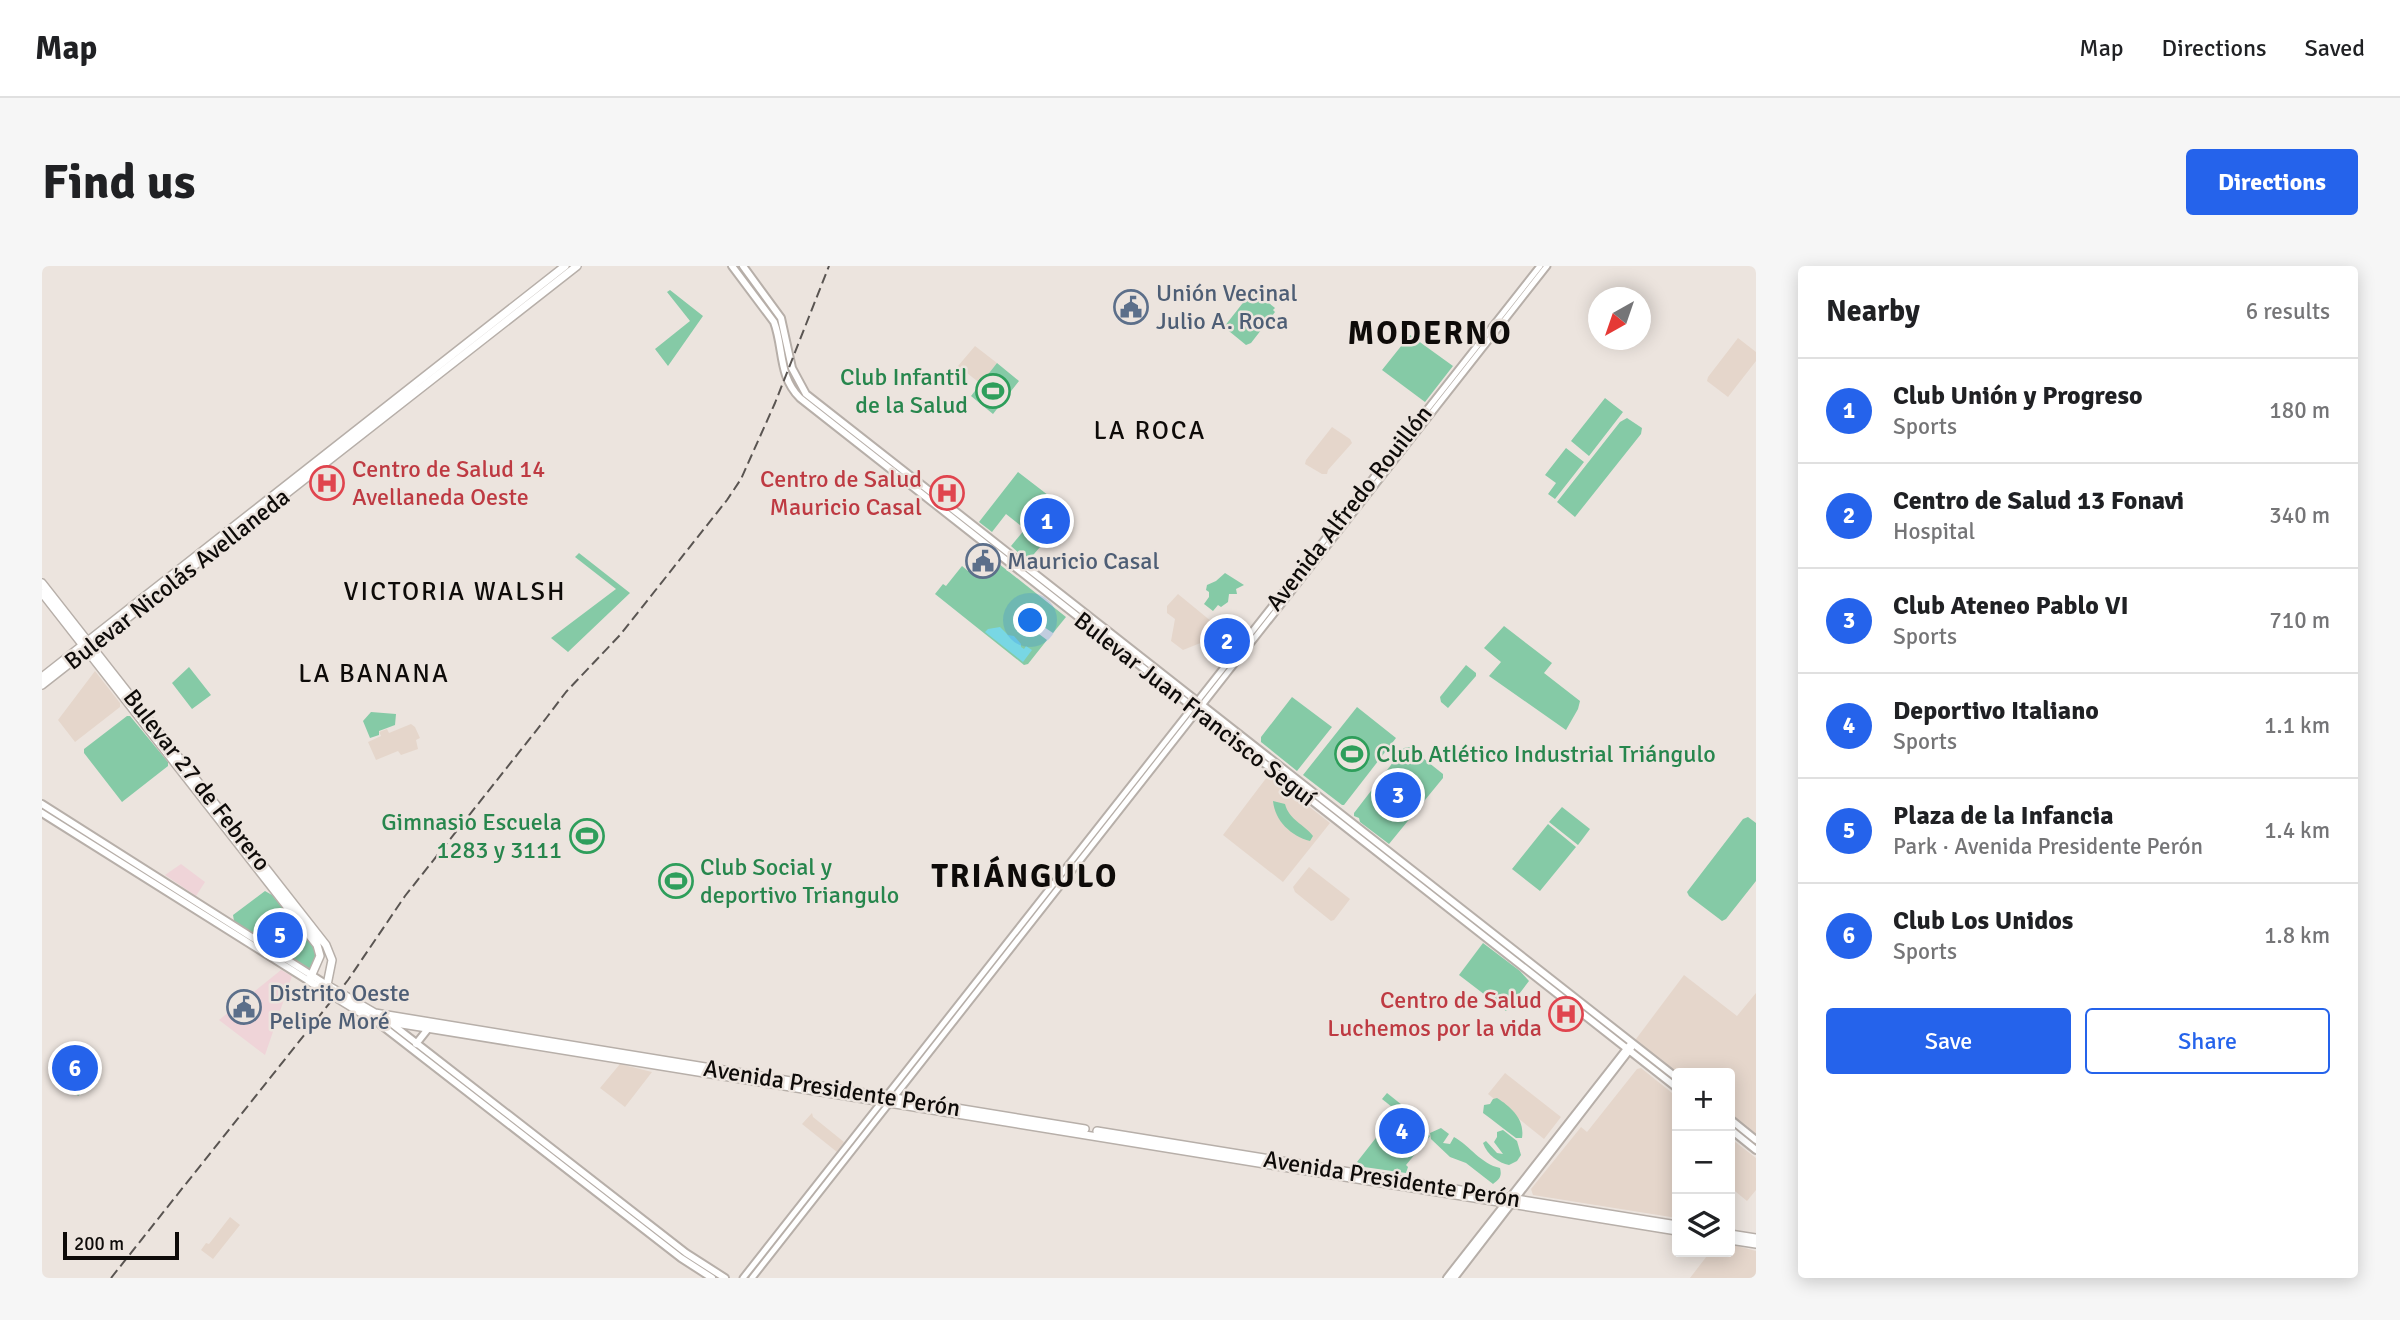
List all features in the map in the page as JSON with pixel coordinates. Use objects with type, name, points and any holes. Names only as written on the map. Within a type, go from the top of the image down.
[{"type":"main road","name":"Bulevar Nicolás Avellaneda","points":[[42,685],[87,646],[565,266]]},
{"type":"main road","name":"Bulevar Nicolás Avellaneda","points":[[42,677],[87,646],[578,266]]},
{"type":"main road","name":"Bulevar Juan Francisco Seguí","points":[[732,266],[774,322],[785,377],[800,398],[1672,1084]]},
{"type":"main road","name":"Bulevar Juan Francisco Seguí","points":[[743,266],[778,312],[786,332],[792,368],[806,394],[1672,1074]]},
{"type":"main road","name":"Bulevar 27 de Febrero","points":[[42,583],[87,646],[317,945],[320,956],[310,978]]},
{"type":"main road","name":"Bulevar 27 de Febrero","points":[[42,593],[326,945],[332,960],[327,985]]},
{"type":"main road","name":"Avenida Presidente Perón","points":[[42,804],[310,978],[327,985],[377,1017],[1672,1224]]},
{"type":"main road","name":"Avenida Presidente Perón","points":[[42,813],[377,1017],[390,1022],[430,1026]]},
{"type":"main road","points":[[377,1017],[686,1253],[726,1278]]},
{"type":"main road","points":[[390,1022],[415,1046],[681,1258],[712,1278]]},
{"type":"main road","points":[[415,1046],[430,1026]]},
{"type":"main road","points":[[1447,1278],[1633,1043]]},
{"type":"main road","points":[[1735,1123],[1756,1140]]},
{"type":"main road","points":[[1732,1131],[1756,1150]]},
{"type":"main road","name":"Avenida Presidente Perón","points":[[1510,1200],[1672,1230]]},
{"type":"main road","points":[[1454,1278],[1510,1200]]},
{"type":"main road","points":[[1735,1235],[1756,1238]]},
{"type":"main road","points":[[1735,1241],[1756,1244]]},
{"type":"street","name":"Avenida Alfredo Rouillón","points":[[1199,702],[1539,266]]},
{"type":"street","name":"Avenida Alfredo Rouillón","points":[[752,1278],[1194,708],[1547,266]]},
{"type":"street","name":"Avenida Alfredo Rouillón","points":[[743,1278],[888,1100]]},
{"type":"shaded area","points":[[1738,338],[1756,352],[1756,361],[1728,397],[1707,381]]},
{"type":"shaded area","points":[[975,346],[997,363],[981,384],[958,366]]},
{"type":"shaded area","points":[[1332,427],[1352,443],[1327,474],[1322,474],[1305,464]]},
{"type":"shaded area","points":[[1178,594],[1234,640],[1225,652],[1217,646],[1210,648],[1203,642],[1183,650],[1171,641],[1175,619],[1167,613],[1167,606]]},
{"type":"shaded area","points":[[95,671],[120,703],[120,707],[75,742],[58,720]]},
{"type":"shaded area","points":[[411,724],[420,738],[416,740],[418,749],[401,755],[398,751],[376,760],[368,742],[381,736],[379,732],[387,729],[389,733]]},
{"type":"shaded area","points":[[1270,776],[1330,823],[1283,882],[1223,835]]},
{"type":"shaded area","points":[[181,864],[205,882],[196,896],[165,875]]},
{"type":"shaded area","points":[[1309,867],[1350,899],[1334,920],[1331,921],[1295,892],[1293,887]]},
{"type":"shaded area","points":[[281,970],[292,976],[265,1055],[219,1020]]},
{"type":"shaded area","points":[[1684,975],[1737,1016],[1756,993],[1756,1140],[1735,1123],[1735,1068],[1672,1068],[1672,1074],[1633,1043]]},
{"type":"shaded area","points":[[620,1064],[652,1072],[625,1107],[600,1088]]},
{"type":"shaded area","points":[[1641,1068],[1672,1093],[1672,1217],[1533,1195],[1531,1189],[1581,1127],[1587,1132],[1637,1069]]},
{"type":"shaded area","points":[[1505,1073],[1561,1117],[1544,1139],[1488,1094]]},
{"type":"shaded area","points":[[812,1113],[813,1117],[844,1142],[837,1152],[802,1124]]},
{"type":"shaded area","points":[[1735,1142],[1756,1158],[1756,1190],[1747,1201],[1735,1191]]},
{"type":"shaded area","points":[[230,1217],[240,1225],[213,1259],[201,1250]]},
{"type":"shaded area","points":[[1735,1245],[1756,1251],[1756,1278],[1690,1278],[1706,1257],[1735,1257]]},
{"type":"green space","points":[[670,290],[703,316],[668,366],[655,349],[690,321],[667,292]]},
{"type":"green space","points":[[1253,290],[1275,308],[1275,312],[1251,343],[1246,345],[1224,327]]},
{"type":"green space","points":[[1410,335],[1453,366],[1425,402],[1382,370]]},
{"type":"green space","name":"Club Infantil de la Salud","points":[[997,363],[1019,381],[993,414],[971,396]]},
{"type":"green space","points":[[1605,398],[1623,412],[1589,456],[1571,441]]},
{"type":"green space","points":[[1627,418],[1642,428],[1641,434],[1575,517],[1557,502],[1620,422]]},
{"type":"green space","points":[[1566,448],[1584,462],[1555,499],[1548,494],[1556,483],[1545,475]]},
{"type":"green space","points":[[1018,472],[1070,512],[1028,561],[1011,546],[1025,529],[1006,514],[992,532],[979,522]]},
{"type":"green space","points":[[984,552],[1066,617],[1053,633],[1044,627],[1039,634],[1047,640],[1028,664],[1024,665],[935,594],[943,584],[946,586],[962,566],[968,571]]},
{"type":"green space","points":[[579,553],[630,593],[568,652],[551,638],[616,589],[575,557]]},
{"type":"green space","points":[[1225,573],[1244,585],[1236,589],[1237,594],[1229,594],[1228,602],[1221,607],[1218,605],[1213,611],[1204,604],[1209,597],[1207,585]]},
{"type":"green space","points":[[1504,626],[1552,663],[1544,673],[1580,701],[1566,730],[1489,676],[1501,662],[1484,648]]},
{"type":"green space","points":[[1466,665],[1476,676],[1448,708],[1441,702],[1440,697]]},
{"type":"green space","points":[[189,667],[211,695],[192,709],[172,683]]},
{"type":"green space","points":[[1292,697],[1332,727],[1297,771],[1261,742],[1261,737]]},
{"type":"green space","points":[[1357,707],[1396,738],[1342,805],[1303,775]]},
{"type":"green space","points":[[371,712],[396,714],[395,725],[370,738],[363,721]]},
{"type":"green space","points":[[130,716],[168,762],[168,766],[122,802],[84,753],[84,749]]},
{"type":"green space","points":[[1409,747],[1443,774],[1443,778],[1389,844],[1360,822],[1354,813],[1404,748]]},
{"type":"green space","points":[[1273,801],[1285,804],[1293,818],[1313,836],[1310,841],[1285,827],[1277,815]]},
{"type":"green space","points":[[1562,807],[1590,829],[1578,845],[1549,822]]},
{"type":"green space","points":[[1748,817],[1756,823],[1756,881],[1722,921],[1687,892],[1743,819]]},
{"type":"green space","points":[[1548,824],[1576,847],[1540,891],[1512,869]]},
{"type":"green space","points":[[265,891],[272,895],[315,948],[315,961],[310,970],[234,921],[233,915]]},
{"type":"green space","points":[[1483,943],[1529,981],[1506,1011],[1459,975]]},
{"type":"green space","points":[[73,1042],[99,1076],[78,1096],[50,1059]]},
{"type":"green space","points":[[1387,1093],[1422,1121],[1418,1127],[1430,1136],[1406,1165],[1406,1173],[1364,1167],[1357,1162],[1397,1111],[1382,1099]]},
{"type":"green space","points":[[1497,1098],[1519,1119],[1522,1138],[1516,1138],[1483,1113],[1484,1105]]},
{"type":"green space","points":[[1441,1128],[1449,1134],[1443,1143],[1450,1144],[1454,1137],[1481,1159],[1500,1168],[1501,1175],[1497,1181],[1493,1184],[1466,1163],[1450,1157],[1431,1139],[1430,1133]]},
{"type":"green space","points":[[1503,1130],[1517,1141],[1521,1155],[1509,1165],[1494,1158],[1483,1143],[1486,1141],[1497,1153],[1503,1154],[1494,1142],[1497,1132]]},
{"type":"water","points":[[1000,627],[1008,635],[1014,636],[1021,647],[1024,649],[1026,646],[1032,650],[1023,662],[985,632]]},
{"type":"railway","points":[[111,1278],[348,980],[405,896],[566,692],[620,635],[727,500],[741,479],[775,403],[829,266]]},
{"type":"place","name":"Unión Vecinal Julio A. Roca","points":[[1131,307]]},
{"type":"place","name":"Club Infantil de la Salud","points":[[993,391]]},
{"type":"place","name":"Centro de Salud 14 Avellaneda Oeste","points":[[327,483]]},
{"type":"place","name":"Centro de Salud Mauricio Casal","points":[[947,493]]},
{"type":"place","name":"Club Unión y Progreso","points":[[1047,521]]},
{"type":"place","name":"Mauricio Casal","points":[[983,561]]},
{"type":"place","name":"Centro de Salud 13 Fonavi","points":[[1227,641]]},
{"type":"place","name":"Club Atlético Industrial Triángulo","points":[[1352,754]]},
{"type":"place","name":"Club Ateneo Pablo VI","points":[[1398,795]]},
{"type":"place","name":"Gimnasio Escuela 1283 y 3111","points":[[587,836]]},
{"type":"place","name":"Club Social y deportivo Triangulo","points":[[676,881]]},
{"type":"place","name":"Plaza de la Infancia","points":[[280,935]]},
{"type":"place","name":"Distrito Oeste Pelipe Moré","points":[[244,1007]]},
{"type":"place","name":"Centro de Salud Luchemos por la vida","points":[[1566,1014]]},
{"type":"place","name":"Club Los Unidos","points":[[75,1068]]},
{"type":"place","name":"Deportivo Italiano","points":[[1402,1131]]},
{"type":"district","name":"MODERNO","points":[[1430,333]]},
{"type":"district","name":"LA ROCA","points":[[1150,431]]},
{"type":"district","name":"VICTORIA WALSH","points":[[455,592]]},
{"type":"district","name":"LA BANANA","points":[[374,674]]},
{"type":"district","name":"TRIÁNGULO","points":[[1025,876]]}]
